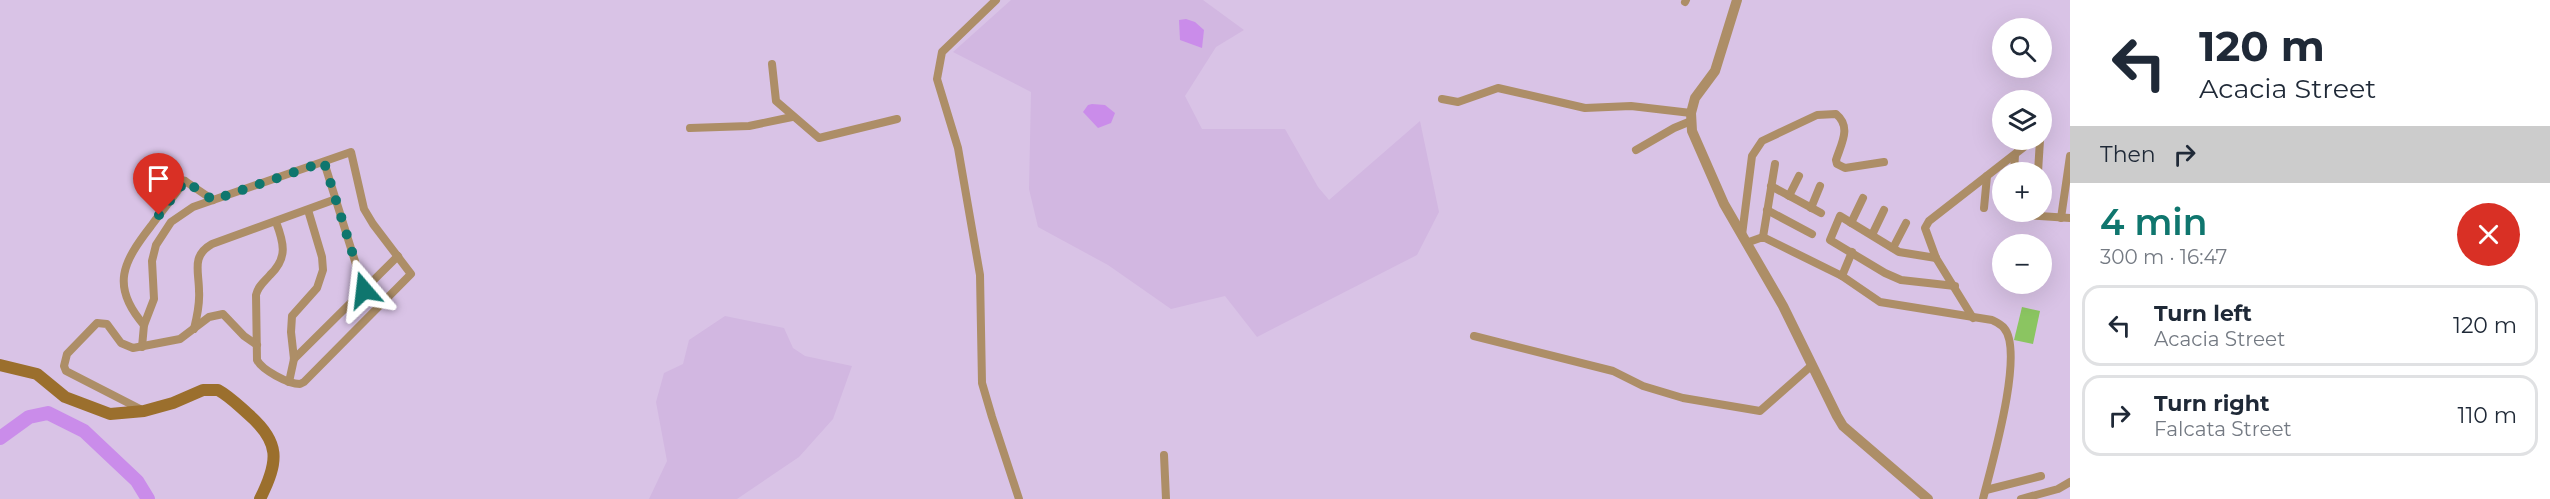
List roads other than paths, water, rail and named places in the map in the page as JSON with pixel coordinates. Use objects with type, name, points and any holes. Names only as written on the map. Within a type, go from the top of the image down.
[{"type":"main road","points":[[0,365],[37,374],[65,397],[116,415],[144,411],[173,403],[208,389],[218,390],[260,423],[272,443],[273,468],[260,499]]},
{"type":"street","points":[[996,0],[942,52],[937,79],[958,148],[980,275],[982,383],[1019,499]]},
{"type":"street","points":[[1737,0],[1715,71],[1695,98],[1691,117],[1692,131],[1724,204],[1783,306],[1843,426],[1928,499]]},
{"type":"street","points":[[772,64],[776,101],[819,138],[897,119]]},
{"type":"street","points":[[1442,99],[1458,102],[1498,88],[1585,108],[1631,106],[1691,117]]},
{"type":"street","points":[[1744,239],[1752,156],[1762,141],[1775,133],[1817,115],[1836,114],[1844,123],[1845,131],[1836,164],[1845,168],[1884,162]]},
{"type":"street","points":[[690,128],[749,126],[792,117]]},
{"type":"street","points":[[1636,150],[1691,117]]},
{"type":"street","points":[[1973,318],[1936,258],[1925,231],[1926,224],[2021,150]]},
{"type":"street","points":[[142,346],[144,325],[154,299],[152,261],[160,237],[177,217],[193,207],[351,152],[364,209],[411,274],[304,382],[298,385],[289,382],[260,364],[257,345],[256,295],[258,289],[280,264],[284,251],[276,222]]},
{"type":"street","points":[[2015,155],[2015,162]]},
{"type":"street","points":[[2065,218],[2070,156]]},
{"type":"street","points":[[324,162],[364,290]]},
{"type":"street","points":[[1763,237],[1775,164]]},
{"type":"street","points":[[157,174],[185,181],[213,200]]},
{"type":"street","points":[[1790,196],[1799,176]]},
{"type":"street","points":[[1984,208],[1987,176]]},
{"type":"street","points":[[144,325],[126,301],[123,284],[125,266],[132,249],[185,181]]},
{"type":"street","points":[[1771,186],[1821,213]]},
{"type":"street","points":[[1811,208],[1820,186]]},
{"type":"street","points":[[1851,223],[1863,198]]},
{"type":"street","points":[[194,329],[199,299],[196,265],[200,255],[212,244],[336,200]]},
{"type":"street","points":[[289,382],[294,359],[292,316],[316,288],[322,270],[322,257],[308,210]]},
{"type":"street","points":[[1767,210],[1812,234]]},
{"type":"street","points":[[1872,235],[1884,210]]},
{"type":"street","points":[[1936,258],[1899,252],[1840,216],[1830,240],[1885,273],[1902,280],[1955,286]]},
{"type":"street","points":[[1893,248],[1906,223]]},
{"type":"street","points":[[1744,239],[1763,237],[1842,276],[1880,302],[1999,324],[2008,334],[2010,342],[2009,380],[1983,499]]},
{"type":"street","points":[[1842,276],[1852,252]]},
{"type":"street","points":[[294,359],[398,256]]},
{"type":"street","points":[[144,411],[70,374],[64,366],[67,354],[97,323],[107,324],[116,338],[126,347],[142,346],[175,341],[208,317],[223,314],[244,336],[257,345]]},
{"type":"street","points":[[1474,336],[1613,371],[1643,386],[1683,398],[1749,411],[1760,411],[1811,366]]},
{"type":"street","points":[[1164,455],[1166,499]]},
{"type":"street","points":[[1986,489],[2041,476]]},
{"type":"street","points":[[2021,499],[2058,489],[2070,482]]},
{"type":"waterway","points":[[0,438],[29,417],[48,413],[84,431],[137,481],[148,499]]}]
